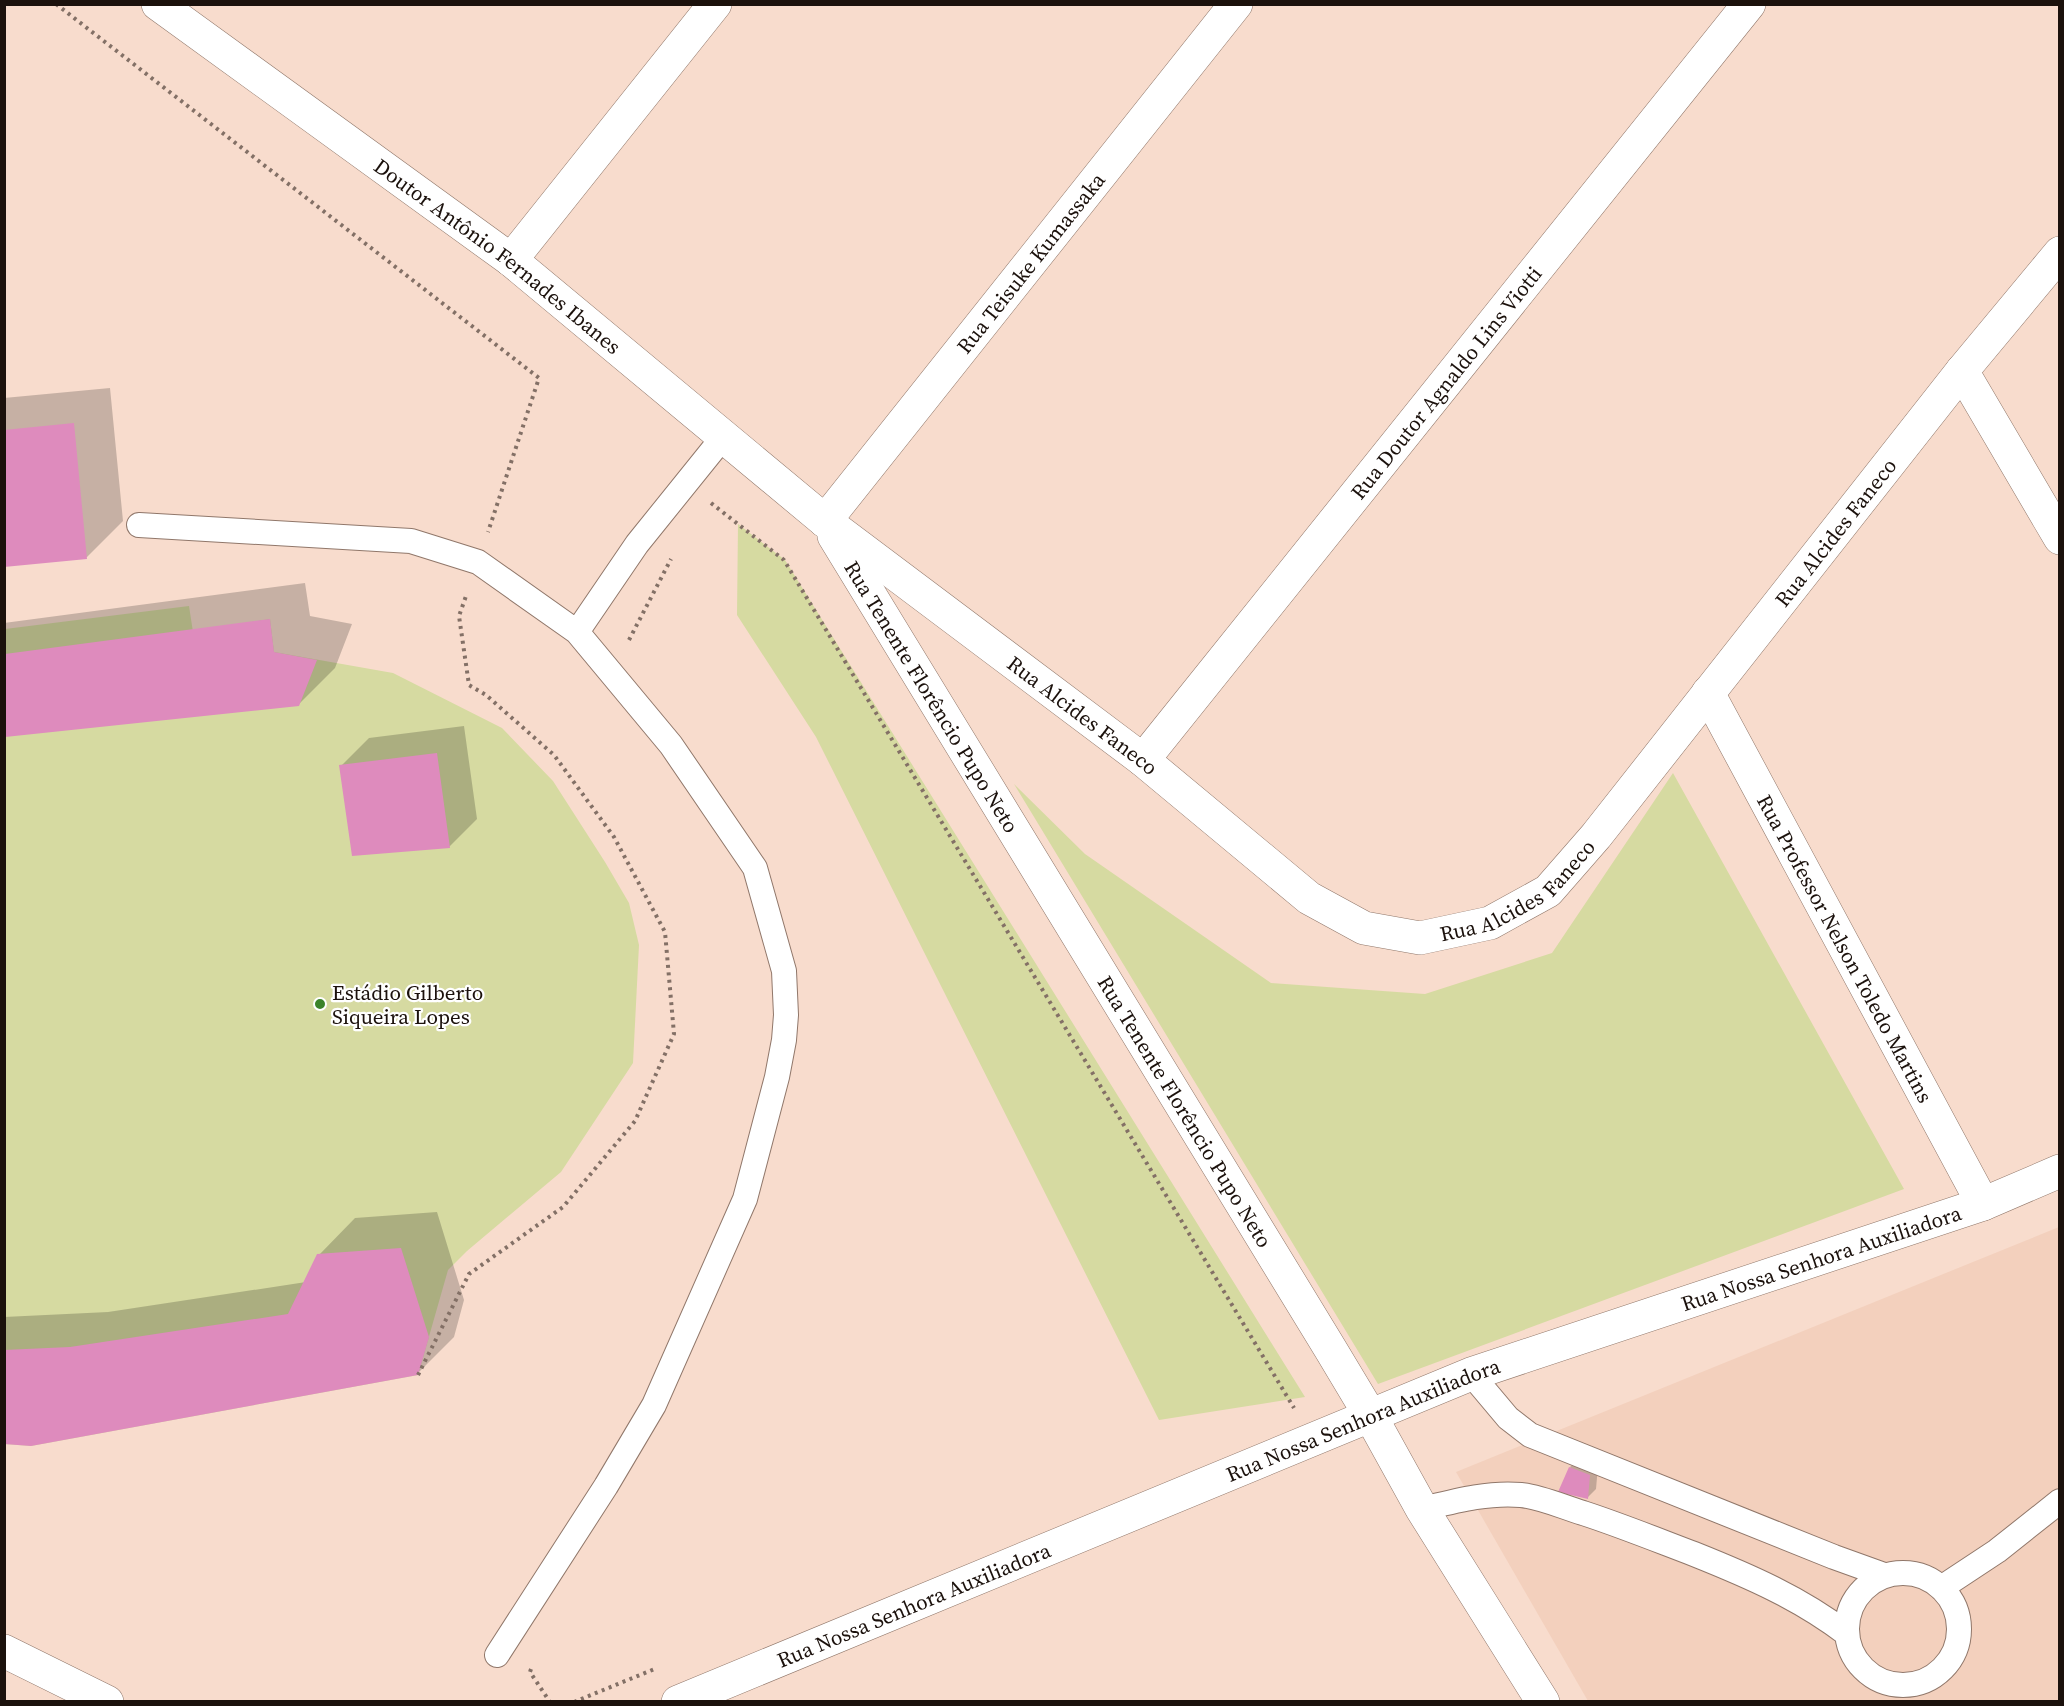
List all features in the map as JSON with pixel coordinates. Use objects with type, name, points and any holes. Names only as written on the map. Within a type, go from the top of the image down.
[{"type":"street","name":"Doutor Antônio Fernades Ibanes","points":[[158,4],[192,14],[511,260],[825,521]]},
{"type":"street","points":[[511,260],[715,4]]},
{"type":"street","name":"Rua Teisuke Kumassaka","points":[[825,521],[1236,4]]},
{"type":"street","name":"Rua Doutor Agnaldo Lins Viotti","points":[[1143,760],[1749,4]]},
{"type":"street","name":"Rua Alcides Faneco","points":[[825,521],[1143,760],[1308,898],[1364,928],[1420,938],[1490,923],[1548,891],[1596,836],[1962,371],[2060,253]]},
{"type":"street","points":[[1962,371],[2060,538]]},
{"type":"street","name":"Rua Tenente Florêncio Pupo Neto","points":[[825,521],[1370,1415],[1422,1509],[1543,1701]]},
{"type":"street","name":"Rua Professor Nelson Toledo Martins","points":[[1708,693],[1983,1204]]},
{"type":"street","name":"Rua Nossa Senhora Auxiliadora","points":[[678,1701],[1471,1374],[1983,1204],[2060,1171]]},
{"type":"street","points":[[4,1651],[107,1701]]},
{"type":"lane","points":[[577,632],[637,544],[724,436]]},
{"type":"lane","points":[[140,525],[411,541],[478,562],[577,632],[671,745],[755,868],[784,971],[786,1015],[784,1040],[773,1097],[745,1199],[654,1406],[606,1486],[497,1655]]},
{"type":"lane","points":[[1471,1374],[1508,1418],[1530,1435],[1802,1545],[1884,1575]]},
{"type":"lane","points":[[1422,1509],[1474,1497],[1524,1495],[1602,1520],[1732,1569],[1782,1592],[1822,1615],[1847,1634]]},
{"type":"lane","points":[[1941,1587],[1997,1551],[2060,1501]]},
{"type":"lane","points":[[1905,1572],[1924,1576],[1941,1587],[1956,1608],[1959,1633],[1952,1656],[1936,1675],[1886,1693],[1853,1656],[1847,1634],[1850,1610],[1863,1589],[1884,1575],[1905,1572]]},
{"type":"path","points":[[56,4],[538,378],[459,616],[469,685],[486,695],[554,755],[614,837],[665,932],[674,1034],[635,1121],[563,1207],[469,1274],[418,1375]]},
{"type":"path","points":[[704,498],[784,560],[1296,1410],[1287,1413]]},
{"type":"path","points":[[629,640],[672,559]]},
{"type":"path","points":[[535,1662],[530,1672],[550,1701]]},
{"type":"path","points":[[574,1701],[663,1666]]},
{"type":"shaded area","points":[[2059,1227],[2059,1701],[1588,1701],[1456,1472]]},
{"type":"green space","points":[[738,524],[785,560],[1305,1397],[1159,1420],[816,737],[737,615]]},
{"type":"green space","name":"Estádio Gilberto Siqueira Lopes","points":[[189,606],[193,632],[270,619],[274,652],[393,673],[502,728],[553,781],[629,903],[639,945],[633,1063],[561,1172],[467,1251],[448,1270],[418,1375],[31,1446],[5,1444],[5,629]]},
{"type":"green space","points":[[1673,773],[1904,1189],[1378,1384],[1014,784],[1085,854],[1271,983],[1425,994],[1552,953]]},
{"type":"building","points":[[74,423],[87,559],[4,567],[4,430]]},
{"type":"building","points":[[270,619],[274,652],[317,660],[299,706],[5,737],[5,654]]},
{"type":"building","points":[[437,753],[450,848],[352,856],[339,765]]},
{"type":"building","points":[[401,1248],[429,1337],[418,1375],[31,1446],[4,1444],[4,1350],[70,1347],[288,1314],[317,1254]]},
{"type":"building","points":[[1569,1467],[1590,1475],[1588,1499],[1558,1492]]},
{"type":"place","name":"Estádio Gilberto Siqueira Lopes","points":[[320,1004]]}]
